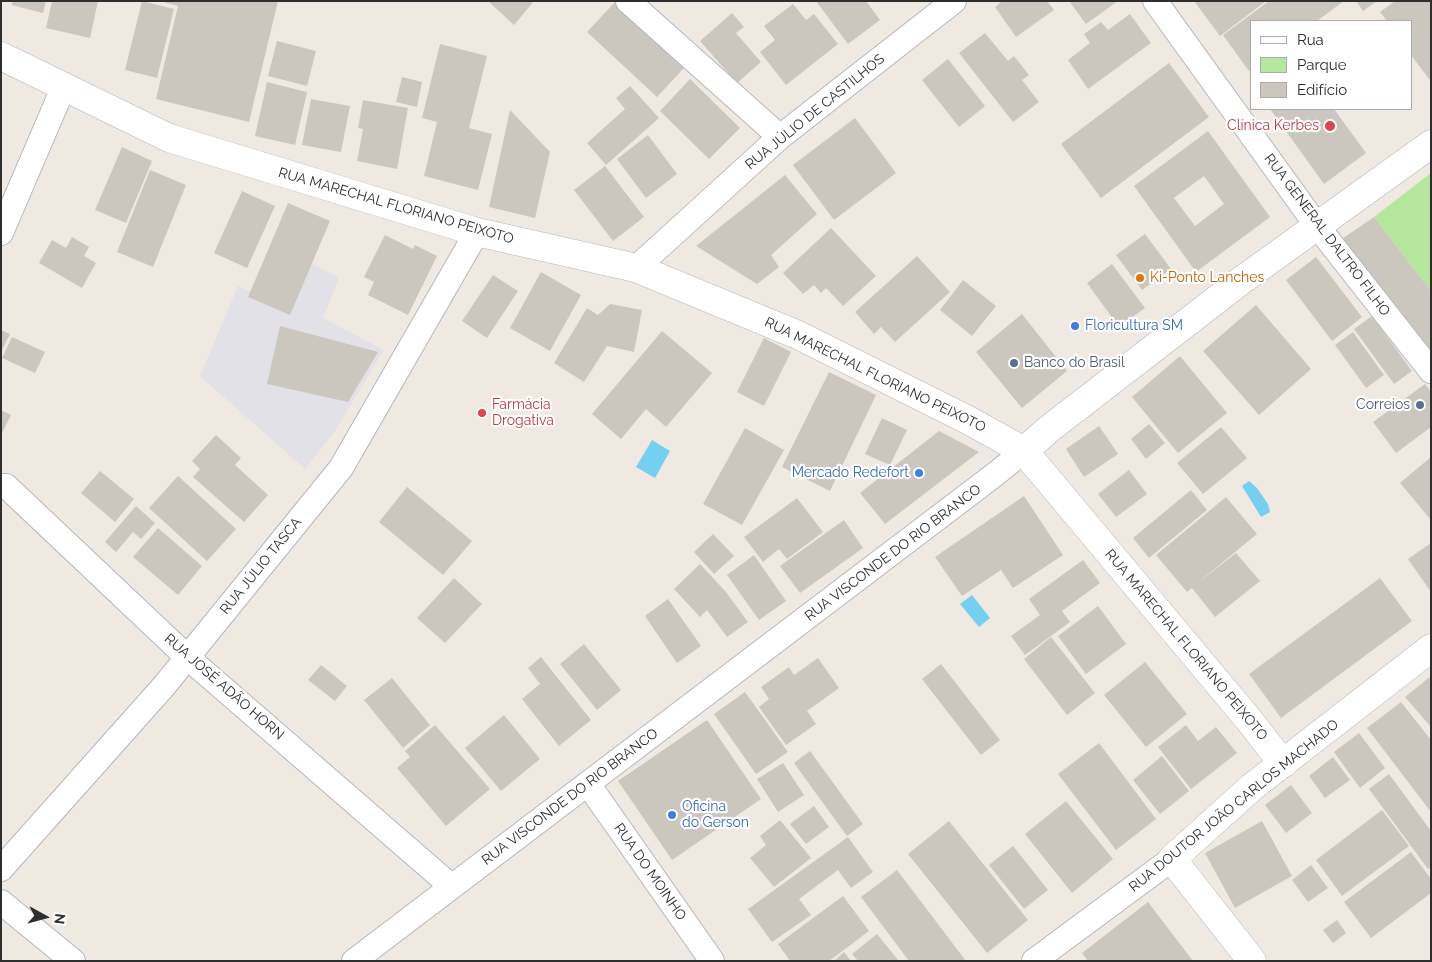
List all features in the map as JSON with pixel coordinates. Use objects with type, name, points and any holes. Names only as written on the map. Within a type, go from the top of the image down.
[{"type":"main road","name":"RUA MARECHAL FLORIANO PEIXOTO","points":[[1,56],[169,138],[477,232],[636,268],[798,335],[968,420],[1024,451],[1242,712],[1283,764]]},
{"type":"main road","name":"RUA VISCONDE DO RIO BRANCO","points":[[1024,451],[1242,280],[1431,144]]},
{"type":"main road","name":"RUA DOUTOR JOÃO CARLOS MACHADO","points":[[1172,859],[1252,787],[1431,648]]},
{"type":"main road","points":[[1172,859],[1252,961]]},
{"type":"street","points":[[628,1],[780,137]]},
{"type":"street","name":"RUA JÚLIO DE CASTILHOS","points":[[636,268],[780,137],[954,1]]},
{"type":"street","name":"RUA GENERAL DALTRO FILHO","points":[[1155,1],[1316,226],[1431,371]]},
{"type":"street","points":[[1,233],[64,86]]},
{"type":"street","name":"RUA JÚLIO TASCA","points":[[1,869],[164,686],[341,468],[477,232]]},
{"type":"street","name":"RUA VISCONDE DO RIO BRANCO","points":[[354,961],[1024,451]]},
{"type":"street","name":"RUA JOSÉ ADÃO HORN","points":[[1,486],[6,486],[188,657],[451,886]]},
{"type":"street","name":"RUA DO MOINHO","points":[[588,784],[712,961]]},
{"type":"street","name":"RUA DOUTOR JOÃO CARLOS MACHADO","points":[[1034,961],[1172,859]]},
{"type":"street","points":[[1,902],[73,961]]},
{"type":"shaded area","points":[[307,261],[339,278],[323,318],[384,350],[335,431],[305,469],[200,376],[238,286],[287,305]]},
{"type":"green space","points":[[1431,173],[1431,291],[1374,217]]},
{"type":"water","points":[[652,440],[670,451],[655,478],[636,467]]},
{"type":"water","points":[[1249,481],[1257,488],[1268,504],[1270,512],[1261,517],[1242,486]]},
{"type":"water","points":[[972,595],[990,618],[979,627],[960,604]]},
{"type":"building","points":[[12,1],[46,1],[43,13],[12,5]]},
{"type":"building","points":[[52,1],[98,1],[90,38],[46,28]]},
{"type":"building","points":[[142,1],[174,9],[157,78],[125,70]]},
{"type":"building","points":[[160,1],[278,1],[249,122],[156,99],[178,6]]},
{"type":"building","points":[[488,1],[534,1],[514,25]]},
{"type":"building","points":[[816,1],[866,1],[880,20],[848,44]]},
{"type":"building","points":[[1002,1],[1047,1],[1054,10],[1016,37],[995,7]]},
{"type":"building","points":[[1069,1],[1118,1],[1086,24]]},
{"type":"building","points":[[1194,1],[1266,1],[1220,36]]},
{"type":"building","points":[[1269,1],[1344,1],[1318,20],[1250,20],[1249,71],[1223,35]]},
{"type":"building","points":[[1356,1],[1377,1],[1363,11]]},
{"type":"building","points":[[1395,1],[1431,1],[1431,78],[1429,79],[1412,56],[1412,20],[1386,20],[1380,12]]},
{"type":"building","points":[[615,2],[685,67],[657,97],[587,32]]},
{"type":"building","points":[[793,4],[806,20],[814,14],[838,44],[786,85],[760,52],[775,40],[764,26]]},
{"type":"building","points":[[732,13],[744,27],[736,33],[761,62],[737,83],[700,41]]},
{"type":"building","points":[[1130,14],[1151,43],[1088,89],[1068,60],[1090,43],[1084,34],[1101,22],[1108,30]]},
{"type":"building","points":[[985,33],[1008,61],[1014,56],[1029,75],[1022,80],[1039,102],[1013,122],[959,53]]},
{"type":"building","points":[[277,41],[316,51],[307,86],[268,76]]},
{"type":"building","points":[[440,44],[487,56],[469,128],[492,134],[478,190],[424,176],[437,122],[422,118]]},
{"type":"building","points":[[948,59],[985,106],[959,127],[922,80]]},
{"type":"building","points":[[1169,63],[1209,117],[1101,198],[1061,144]]},
{"type":"building","points":[[402,77],[422,82],[417,107],[396,102]]},
{"type":"building","points":[[690,79],[740,128],[709,159],[660,111]]},
{"type":"building","points":[[267,82],[307,92],[295,145],[255,136]]},
{"type":"building","points":[[630,86],[659,118],[606,165],[587,143],[625,109],[616,98]]},
{"type":"building","points":[[311,99],[350,106],[341,152],[302,145]]},
{"type":"building","points":[[363,100],[408,108],[397,169],[357,161],[363,129],[358,128]]},
{"type":"building","points":[[510,110],[550,152],[535,218],[489,207]]},
{"type":"building","points":[[1271,110],[1335,110],[1366,153],[1324,184]]},
{"type":"building","points":[[855,118],[896,173],[834,220],[793,165]]},
{"type":"building","points":[[1208,131],[1270,217],[1196,272],[1134,186]],"holes":[[[1204,176],[1224,204],[1195,226],[1174,198]]]},
{"type":"building","points":[[648,135],[677,174],[646,198],[617,159]]},
{"type":"building","points":[[122,147],[152,161],[126,223],[95,210]]},
{"type":"building","points":[[605,166],[644,217],[613,241],[574,190]]},
{"type":"building","points":[[150,170],[186,185],[153,267],[117,252]]},
{"type":"building","points":[[785,175],[817,214],[771,255],[779,267],[757,284],[696,246]]},
{"type":"building","points":[[242,191],[275,206],[247,268],[214,253]]},
{"type":"building","points":[[288,203],[330,221],[290,315],[248,297]]},
{"type":"building","points":[[1374,217],[1431,291],[1431,363],[1336,243]]},
{"type":"building","points":[[831,228],[876,276],[843,306],[826,288],[821,293],[814,285],[803,294],[783,273]]},
{"type":"building","points":[[1145,234],[1171,269],[1142,290],[1116,255]]},
{"type":"building","points":[[385,235],[413,249],[415,245],[437,256],[408,315],[368,295],[374,282],[364,277]]},
{"type":"building","points":[[72,237],[89,247],[84,256],[96,263],[82,288],[39,263],[52,240],[66,248]]},
{"type":"building","points":[[917,256],[950,292],[895,342],[881,327],[874,334],[855,312]]},
{"type":"building","points":[[1316,257],[1362,317],[1332,341],[1286,280]]},
{"type":"building","points":[[1112,264],[1145,308],[1119,327],[1087,283]]},
{"type":"building","points":[[541,272],[581,295],[550,351],[510,328]]},
{"type":"building","points":[[493,275],[518,291],[487,338],[462,321]]},
{"type":"building","points":[[963,280],[996,306],[972,336],[940,310]]},
{"type":"building","points":[[610,304],[642,310],[634,352],[607,346],[584,382],[554,363],[587,308],[598,315]]},
{"type":"building","points":[[1256,305],[1311,369],[1259,415],[1203,351]]},
{"type":"building","points":[[1022,314],[1067,371],[1022,408],[976,352]]},
{"type":"building","points":[[1372,316],[1412,371],[1394,384],[1354,329]]},
{"type":"building","points":[[280,326],[378,352],[348,402],[267,384]]},
{"type":"building","points":[[1,330],[10,334],[1,352]]},
{"type":"building","points":[[662,331],[712,373],[666,427],[646,409],[621,439],[592,414]]},
{"type":"building","points":[[1353,332],[1384,375],[1366,388],[1335,345]]},
{"type":"building","points":[[12,337],[45,352],[35,373],[2,358]]},
{"type":"building","points":[[764,338],[791,352],[764,406],[737,392]]},
{"type":"building","points":[[1180,356],[1227,413],[1178,453],[1132,397]]},
{"type":"building","points":[[829,372],[876,395],[830,491],[782,467]]},
{"type":"building","points":[[1425,384],[1431,392],[1431,427],[1396,453],[1373,422]]},
{"type":"building","points":[[1,410],[11,415],[1,435]]},
{"type":"building","points":[[882,418],[907,430],[890,465],[865,454]]},
{"type":"building","points":[[1149,424],[1165,443],[1146,459],[1131,439]]},
{"type":"building","points":[[1099,426],[1118,454],[1084,477],[1066,449]]},
{"type":"building","points":[[1221,427],[1247,458],[1203,494],[1177,463]]},
{"type":"building","points":[[745,428],[784,450],[742,525],[703,504]]},
{"type":"building","name":"Mercado Redefort","points":[[939,431],[979,452],[885,524],[860,493]]},
{"type":"building","points":[[216,435],[241,458],[235,465],[268,495],[244,522],[193,477],[200,469],[192,461]]},
{"type":"building","points":[[1431,457],[1431,520],[1400,483]]},
{"type":"building","points":[[1129,470],[1147,494],[1116,517],[1098,494]]},
{"type":"building","points":[[100,471],[134,499],[115,522],[81,493]]},
{"type":"building","points":[[178,476],[236,529],[207,561],[149,508]]},
{"type":"building","points":[[407,487],[472,541],[443,575],[379,522]]},
{"type":"building","points":[[1191,490],[1207,510],[1149,558],[1133,538]]},
{"type":"building","points":[[1024,496],[1063,555],[1013,588],[1001,570],[962,596],[935,557]]},
{"type":"building","points":[[1226,497],[1257,534],[1195,585],[1236,553],[1260,581],[1215,617],[1192,588],[1187,592],[1156,555]]},
{"type":"building","points":[[797,498],[823,532],[787,559],[779,549],[763,562],[744,537]]},
{"type":"building","points":[[136,506],[155,523],[141,539],[133,532],[116,552],[105,542]]},
{"type":"building","points":[[844,520],[863,548],[800,593],[780,566]]},
{"type":"building","points":[[158,528],[202,566],[178,595],[133,557]]},
{"type":"building","points":[[713,534],[734,556],[714,574],[694,552]]},
{"type":"building","points":[[1431,543],[1431,592],[1408,559]]},
{"type":"building","points":[[754,555],[786,601],[759,620],[727,575]]},
{"type":"building","points":[[1083,560],[1100,583],[1062,611],[1070,622],[1025,655],[1011,636],[1040,615],[1029,599]]},
{"type":"building","points":[[700,564],[726,592],[748,622],[727,637],[707,610],[700,617],[674,589]]},
{"type":"building","points":[[454,578],[482,604],[445,643],[417,618]]},
{"type":"building","points":[[1380,578],[1412,621],[1281,718],[1249,674]]},
{"type":"building","points":[[668,599],[701,646],[677,663],[645,616]]},
{"type":"building","points":[[1098,606],[1126,644],[1086,674],[1058,636]]},
{"type":"building","points":[[1051,637],[1095,693],[1067,715],[1024,659]]},
{"type":"building","points":[[584,644],[621,690],[597,710],[560,664]]},
{"type":"building","points":[[541,657],[591,720],[559,746],[522,699],[540,684],[528,668]]},
{"type":"building","points":[[818,658],[839,688],[807,711],[816,724],[786,745],[759,707],[769,699],[761,687],[789,667],[794,675]]},
{"type":"building","points":[[1145,662],[1187,714],[1146,747],[1104,695]]},
{"type":"building","points":[[941,664],[1000,740],[981,755],[922,679]]},
{"type":"building","points":[[321,665],[347,686],[335,701],[308,680]]},
{"type":"building","points":[[1431,676],[1431,727],[1405,697]]},
{"type":"building","points":[[392,678],[430,725],[403,748],[364,700]]},
{"type":"building","points":[[745,692],[788,752],[756,774],[714,714]]},
{"type":"building","points":[[1401,702],[1431,740],[1431,812],[1367,728]]},
{"type":"building","points":[[504,715],[540,759],[501,791],[465,748]]},
{"type":"building","points":[[707,720],[761,799],[672,860],[618,781]]},
{"type":"building","points":[[435,725],[490,789],[446,826],[397,768],[410,757],[405,751]]},
{"type":"building","points":[[1186,725],[1198,741],[1216,727],[1237,753],[1191,789],[1158,747]]},
{"type":"building","points":[[1359,733],[1385,768],[1360,788],[1334,752]]},
{"type":"building","points":[[1099,743],[1156,819],[1116,850],[1058,774]]},
{"type":"building","points":[[810,751],[863,824],[847,836],[794,763]]},
{"type":"building","points":[[1162,756],[1189,791],[1160,814],[1133,780]]},
{"type":"building","points":[[1333,757],[1350,780],[1325,798],[1309,776]]},
{"type":"building","points":[[783,763],[804,795],[778,812],[757,779]]},
{"type":"building","points":[[1389,774],[1431,831],[1431,867],[1428,869],[1369,789]]},
{"type":"building","points":[[1291,785],[1312,813],[1286,833],[1265,805]]},
{"type":"building","points":[[1066,801],[1113,859],[1072,893],[1025,834]]},
{"type":"building","points":[[814,806],[829,827],[806,844],[790,824]]},
{"type":"building","points":[[1382,810],[1409,846],[1342,896],[1316,860]]},
{"type":"building","points":[[780,820],[811,858],[774,887],[750,858],[766,845],[760,836]]},
{"type":"building","points":[[949,821],[1028,920],[987,953],[908,854]]},
{"type":"building","points":[[1262,821],[1292,876],[1235,908],[1205,853]]},
{"type":"building","points":[[848,837],[873,872],[851,888],[838,870],[799,899],[811,915],[772,942],[748,909]]},
{"type":"building","points":[[1013,846],[1048,890],[1024,909],[989,865]]},
{"type":"building","points":[[1411,852],[1431,879],[1431,893],[1371,938],[1344,902]]},
{"type":"building","points":[[1311,865],[1328,888],[1308,902],[1292,880]]},
{"type":"building","points":[[897,870],[966,961],[909,961],[861,897]]},
{"type":"building","points":[[843,896],[869,931],[829,961],[790,961],[778,944]]},
{"type":"building","points":[[1148,902],[1193,961],[1088,961],[1082,953]]},
{"type":"building","points":[[1337,920],[1346,933],[1333,943],[1323,930]]},
{"type":"building","points":[[877,934],[899,961],[858,961],[852,954]]},
{"type":"building","points":[[844,952],[851,961],[834,961]]},
{"type":"place","name":"Clínica Kerbes","points":[[1330,126]]},
{"type":"place","name":"Ki-Ponto Lanches","points":[[1140,278]]},
{"type":"place","name":"Floricultura SM","points":[[1075,326]]},
{"type":"place","name":"Banco do Brasil","points":[[1014,363]]},
{"type":"place","name":"Correios","points":[[1420,405]]},
{"type":"place","name":"Farmácia Drogativa","points":[[482,413]]},
{"type":"place","name":"Mercado Redefort","points":[[919,473]]},
{"type":"place","name":"Oficina do Gerson","points":[[672,815]]}]
